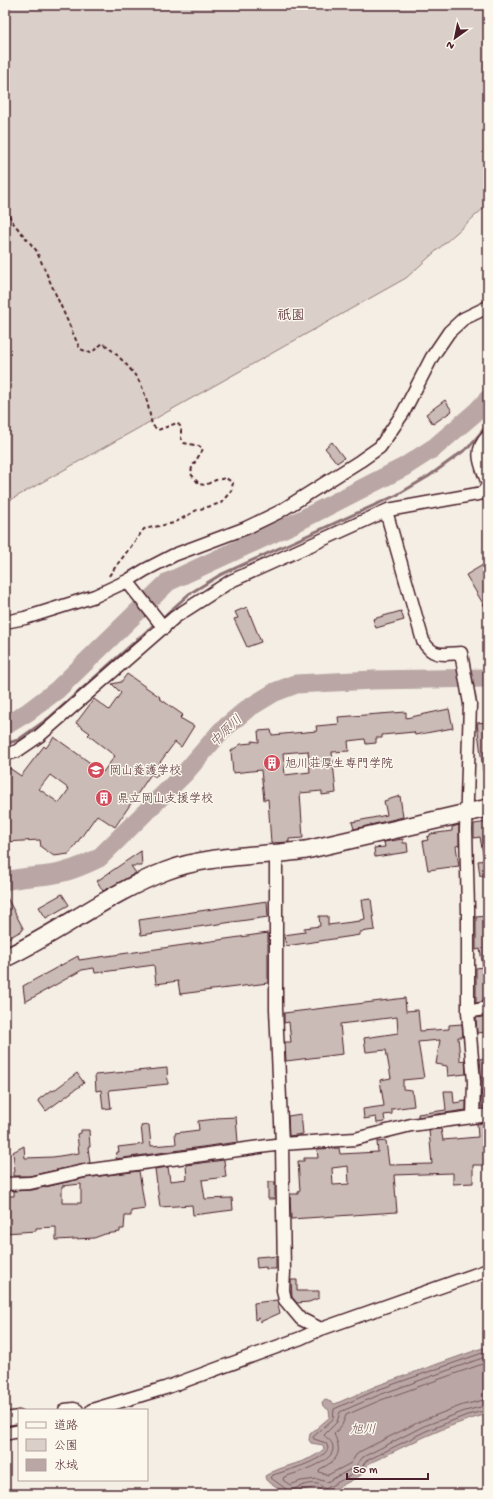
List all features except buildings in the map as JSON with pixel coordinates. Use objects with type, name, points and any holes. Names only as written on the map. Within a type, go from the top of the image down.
[{"type":"street","points":[[5,622],[25,618],[95,596],[129,583],[145,570],[174,555],[246,528],[279,512],[360,461],[380,446],[403,413],[432,357],[449,332],[463,319],[488,307]]},
{"type":"street","points":[[5,755],[17,751],[39,736],[162,626],[231,580],[386,511],[483,493],[488,485],[478,456],[483,441],[488,436]]},
{"type":"street","points":[[386,511],[423,641],[427,648],[440,655],[461,653],[470,704],[466,812],[468,879],[468,1012],[474,1082],[473,1117]]},
{"type":"street","points":[[129,583],[162,626]]},
{"type":"street","points":[[5,958],[132,887],[165,871],[196,862],[232,857],[276,854],[340,843],[488,808]]},
{"type":"street","points":[[276,854],[276,1009],[282,1144],[284,1295],[285,1300],[301,1319],[321,1329]]},
{"type":"street","points":[[468,1012],[488,1008]]},
{"type":"street","points":[[5,1184],[30,1183],[84,1171],[282,1144],[355,1139],[411,1125],[488,1115]]},
{"type":"street","points":[[95,1409],[165,1388],[301,1338],[321,1329],[488,1270]]},
{"type":"street","points":[[5,1419],[18,1416]]},
{"type":"street","points":[[5,1434],[18,1431]]},
{"type":"path","points":[[5,209],[14,224],[36,250],[80,348],[91,353],[103,343],[114,352],[140,382],[149,406],[152,425],[158,430],[177,423],[181,427],[181,438],[184,443],[199,446],[202,449],[192,467],[191,474],[199,484],[205,485],[216,480],[226,478],[233,483],[231,491],[221,504],[197,510],[174,523],[144,529],[108,578]]},
{"type":"green space","points":[[5,5],[488,5],[488,206],[485,207],[406,278],[5,503]]},
{"type":"water","name":"旭川","points":[[488,1346],[488,1414],[426,1436],[368,1464],[363,1473],[358,1477],[321,1494],[318,1487],[286,1493],[266,1480],[265,1476],[272,1472],[311,1458],[324,1449],[323,1445],[311,1443],[309,1440],[310,1434],[330,1417],[329,1410],[323,1406],[322,1402],[326,1400],[335,1404],[376,1386]]},
{"type":"waterway","points":[[5,726],[28,712],[57,690],[168,582],[291,525],[404,467],[435,447],[477,411],[488,399]]},
{"type":"waterway","points":[[161,619],[189,594],[220,575],[397,495],[429,476],[469,447],[488,424]]},
{"type":"waterway","points":[[5,744],[18,740],[49,718],[157,622]]},
{"type":"waterway","name":"中原川","points":[[5,881],[62,873],[99,858],[185,773],[221,731],[247,709],[275,692],[296,684],[373,680],[488,678]]},
{"type":"place","name":"旭川荘厚生専門学院","points":[[272,763]]},
{"type":"place","name":"岡山養護学校","points":[[96,770]]},
{"type":"place","name":"県立岡山支援学校","points":[[104,798]]},
{"type":"district","name":"祇園","points":[[291,314]]}]
